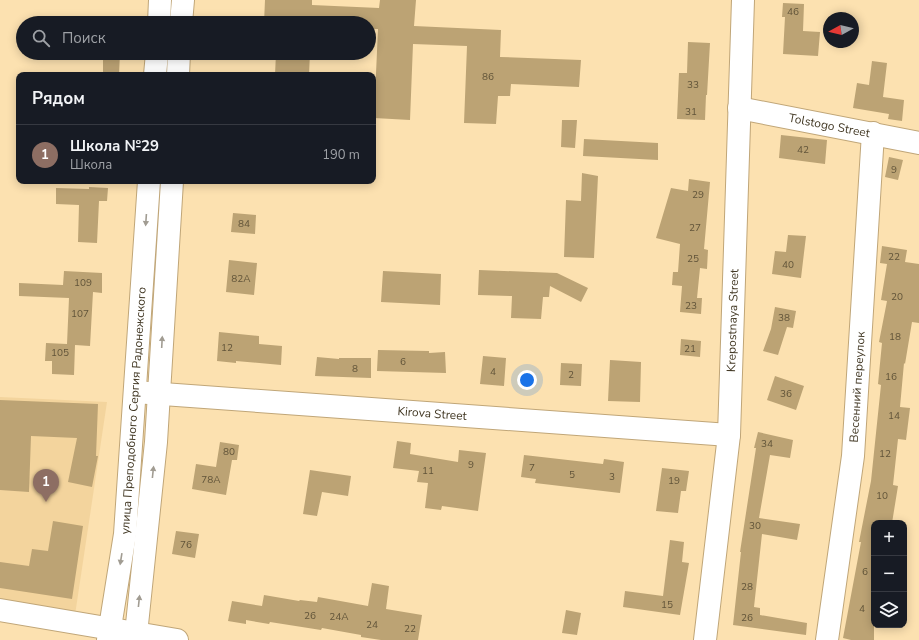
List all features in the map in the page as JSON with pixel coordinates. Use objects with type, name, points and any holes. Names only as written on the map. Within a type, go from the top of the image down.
[{"type":"street","points":[[159,16],[160,0]]},
{"type":"street","points":[[182,16],[183,0]]},
{"type":"street","name":"Krepostnaya Street","points":[[705,640],[729,435],[743,0]]},
{"type":"street","points":[[156,72],[157,60]]},
{"type":"street","points":[[178,72],[179,60]]},
{"type":"street","name":"Tolstogo Street","points":[[739,108],[919,143]]},
{"type":"street","name":"Весенний переулок","points":[[827,640],[853,456],[873,133]]},
{"type":"street","name":"улица Преподобного Сергия Радонежского","points":[[109,634],[125,534],[149,184]]},
{"type":"street","name":"улица Преподобного Сергия Радонежского","points":[[135,637],[156,442],[172,184]]},
{"type":"street","name":"Kirova Street","points":[[135,392],[729,435]]},
{"type":"street","points":[[0,610],[109,634],[177,640]]},
{"type":"shaded area","points":[[0,397],[107,402],[75,615],[0,602]]},
{"type":"building","points":[[265,0],[312,0],[312,5],[379,8],[380,0],[416,0],[414,26],[501,30],[500,57],[581,60],[579,87],[511,84],[510,96],[498,96],[496,124],[464,123],[467,46],[413,44],[410,120],[376,118],[378,29],[376,29],[376,16],[264,16]]},
{"type":"building","points":[[783,3],[804,4],[803,31],[820,32],[818,56],[783,54],[785,17],[782,17]]},
{"type":"building","points":[[688,42],[710,43],[705,120],[677,119],[679,73],[687,73]]},
{"type":"building","points":[[103,60],[120,60],[119,72],[103,72]]},
{"type":"building","points":[[276,60],[310,60],[309,72],[275,72]]},
{"type":"building","points":[[872,61],[887,63],[883,97],[904,100],[902,121],[888,119],[889,114],[853,108],[857,83],[869,85]]},
{"type":"building","points":[[562,120],[577,120],[575,148],[561,147]]},
{"type":"building","points":[[781,135],[827,140],[825,164],[779,158]]},
{"type":"building","points":[[584,139],[658,143],[658,160],[583,156]]},
{"type":"building","points":[[889,157],[903,160],[898,180],[885,177]]},
{"type":"building","points":[[582,173],[598,176],[594,258],[564,257],[566,200],[581,201]]},
{"type":"building","points":[[689,179],[710,182],[704,249],[708,250],[707,269],[700,268],[697,298],[702,298],[701,314],[680,312],[682,286],[672,285],[673,272],[678,272],[680,244],[656,238],[671,188],[688,191]]},
{"type":"building","points":[[89,187],[108,188],[107,201],[99,201],[97,243],[78,242],[79,205],[56,204],[56,188],[89,189]]},
{"type":"building","points":[[233,213],[256,215],[255,234],[231,232]]},
{"type":"building","points":[[788,235],[806,236],[801,278],[772,274],[775,251],[786,252]]},
{"type":"building","points":[[882,246],[907,250],[905,262],[919,264],[919,323],[912,322],[905,364],[904,363],[900,407],[910,408],[906,440],[898,439],[893,485],[898,486],[892,520],[871,520],[871,628],[874,628],[874,640],[851,640],[843,638],[871,481],[881,385],[878,384],[882,343],[879,342],[887,301],[881,300],[887,264],[880,263]]},
{"type":"building","points":[[229,260],[257,263],[254,295],[226,292]]},
{"type":"building","points":[[479,270],[557,273],[588,288],[581,302],[550,286],[549,297],[543,297],[541,319],[511,318],[512,296],[478,295]]},
{"type":"building","points":[[64,271],[102,273],[102,293],[93,292],[90,346],[75,345],[74,375],[52,374],[52,361],[45,361],[46,343],[67,344],[69,298],[19,296],[19,283],[63,285]]},
{"type":"building","points":[[383,271],[441,274],[440,305],[381,302]]},
{"type":"building","points":[[775,307],[796,311],[793,328],[787,327],[778,355],[763,351],[771,329]]},
{"type":"building","points":[[219,332],[259,336],[259,344],[282,346],[281,365],[217,361]]},
{"type":"building","points":[[681,339],[701,341],[700,357],[680,355]]},
{"type":"building","points":[[378,350],[429,351],[429,353],[445,352],[446,373],[377,371]]},
{"type":"building","points":[[483,356],[506,358],[504,386],[480,384]]},
{"type":"building","points":[[317,357],[339,359],[371,358],[371,378],[315,376]]},
{"type":"building","points":[[610,360],[641,362],[640,402],[608,401]]},
{"type":"building","points":[[561,363],[582,364],[581,386],[560,385]]},
{"type":"building","points":[[775,376],[804,386],[796,410],[767,400]]},
{"type":"building","points":[[0,400],[98,404],[96,456],[98,456],[92,487],[68,482],[77,438],[31,436],[29,492],[0,490]]},
{"type":"building","points":[[758,432],[793,440],[790,458],[770,455],[759,518],[800,524],[797,540],[762,534],[754,607],[760,608],[760,615],[807,623],[806,635],[733,625],[740,552],[756,448],[754,448]]},
{"type":"building","points":[[397,441],[411,443],[410,454],[458,462],[459,450],[486,453],[478,511],[442,506],[441,510],[425,508],[428,483],[417,482],[419,471],[393,468]]},
{"type":"building","points":[[220,442],[239,445],[237,460],[232,460],[226,495],[192,489],[196,464],[216,467]]},
{"type":"building","points":[[524,455],[603,464],[604,459],[624,462],[620,493],[535,483],[536,479],[521,477]]},
{"type":"building","points":[[662,468],[689,471],[686,491],[681,491],[678,513],[656,511]]},
{"type":"building","points":[[310,470],[351,476],[348,496],[322,492],[317,516],[303,514]]},
{"type":"building","points":[[53,521],[83,526],[72,599],[0,588],[0,562],[29,566],[32,549],[48,551]]},
{"type":"building","points":[[176,531],[199,534],[195,558],[172,554]]},
{"type":"building","points":[[670,540],[684,542],[682,562],[689,563],[680,615],[623,607],[625,591],[663,596]]},
{"type":"building","points":[[372,583],[389,586],[386,609],[422,615],[418,640],[381,640],[322,628],[321,630],[246,620],[246,624],[228,621],[232,601],[262,606],[264,595],[299,601],[317,602],[318,597],[368,606]]},
{"type":"building","points":[[566,610],[581,613],[577,635],[562,633]]},
{"type":"place","name":"Школа №29","points":[[46,502]]}]
